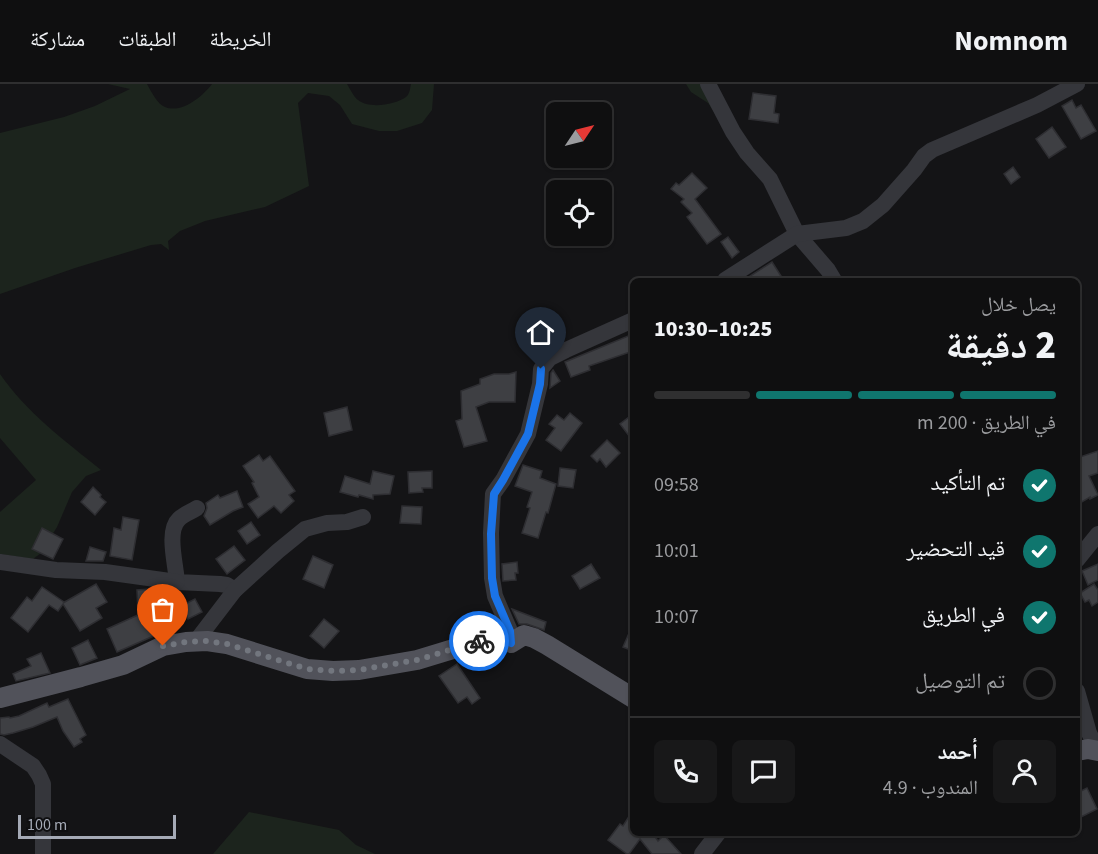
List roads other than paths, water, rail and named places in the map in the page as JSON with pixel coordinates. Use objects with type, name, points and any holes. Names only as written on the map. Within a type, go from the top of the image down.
[{"type":"main road","points":[[0,698],[81,677],[123,664],[163,646],[186,642],[207,641],[227,644],[307,669],[333,671],[359,670],[417,660],[496,636],[511,643],[524,635],[534,638],[630,696]]},
{"type":"main road","points":[[1080,750],[1098,751]]},
{"type":"street","points":[[708,84],[747,153],[770,179],[797,234],[833,278]]},
{"type":"street","points":[[728,278],[797,234],[846,228],[863,221],[883,205],[924,156],[932,150],[1037,105],[1077,84]]},
{"type":"street","points":[[511,643],[510,631],[495,596],[492,578],[491,534],[494,494],[528,434],[540,384],[541,369],[550,358],[630,321]]},
{"type":"street","points":[[177,582],[173,531],[178,519],[196,508]]},
{"type":"street","points":[[196,641],[235,590],[278,550],[305,529],[363,517]]},
{"type":"street","points":[[1080,556],[1098,534]]},
{"type":"street","points":[[0,562],[56,570],[105,572],[177,582],[219,584],[227,585],[235,590]]},
{"type":"street","points":[[1080,702],[1089,733],[1098,751]]},
{"type":"street","points":[[0,744],[33,766],[43,784],[44,854]]},
{"type":"street","points":[[702,854],[716,836]]}]
